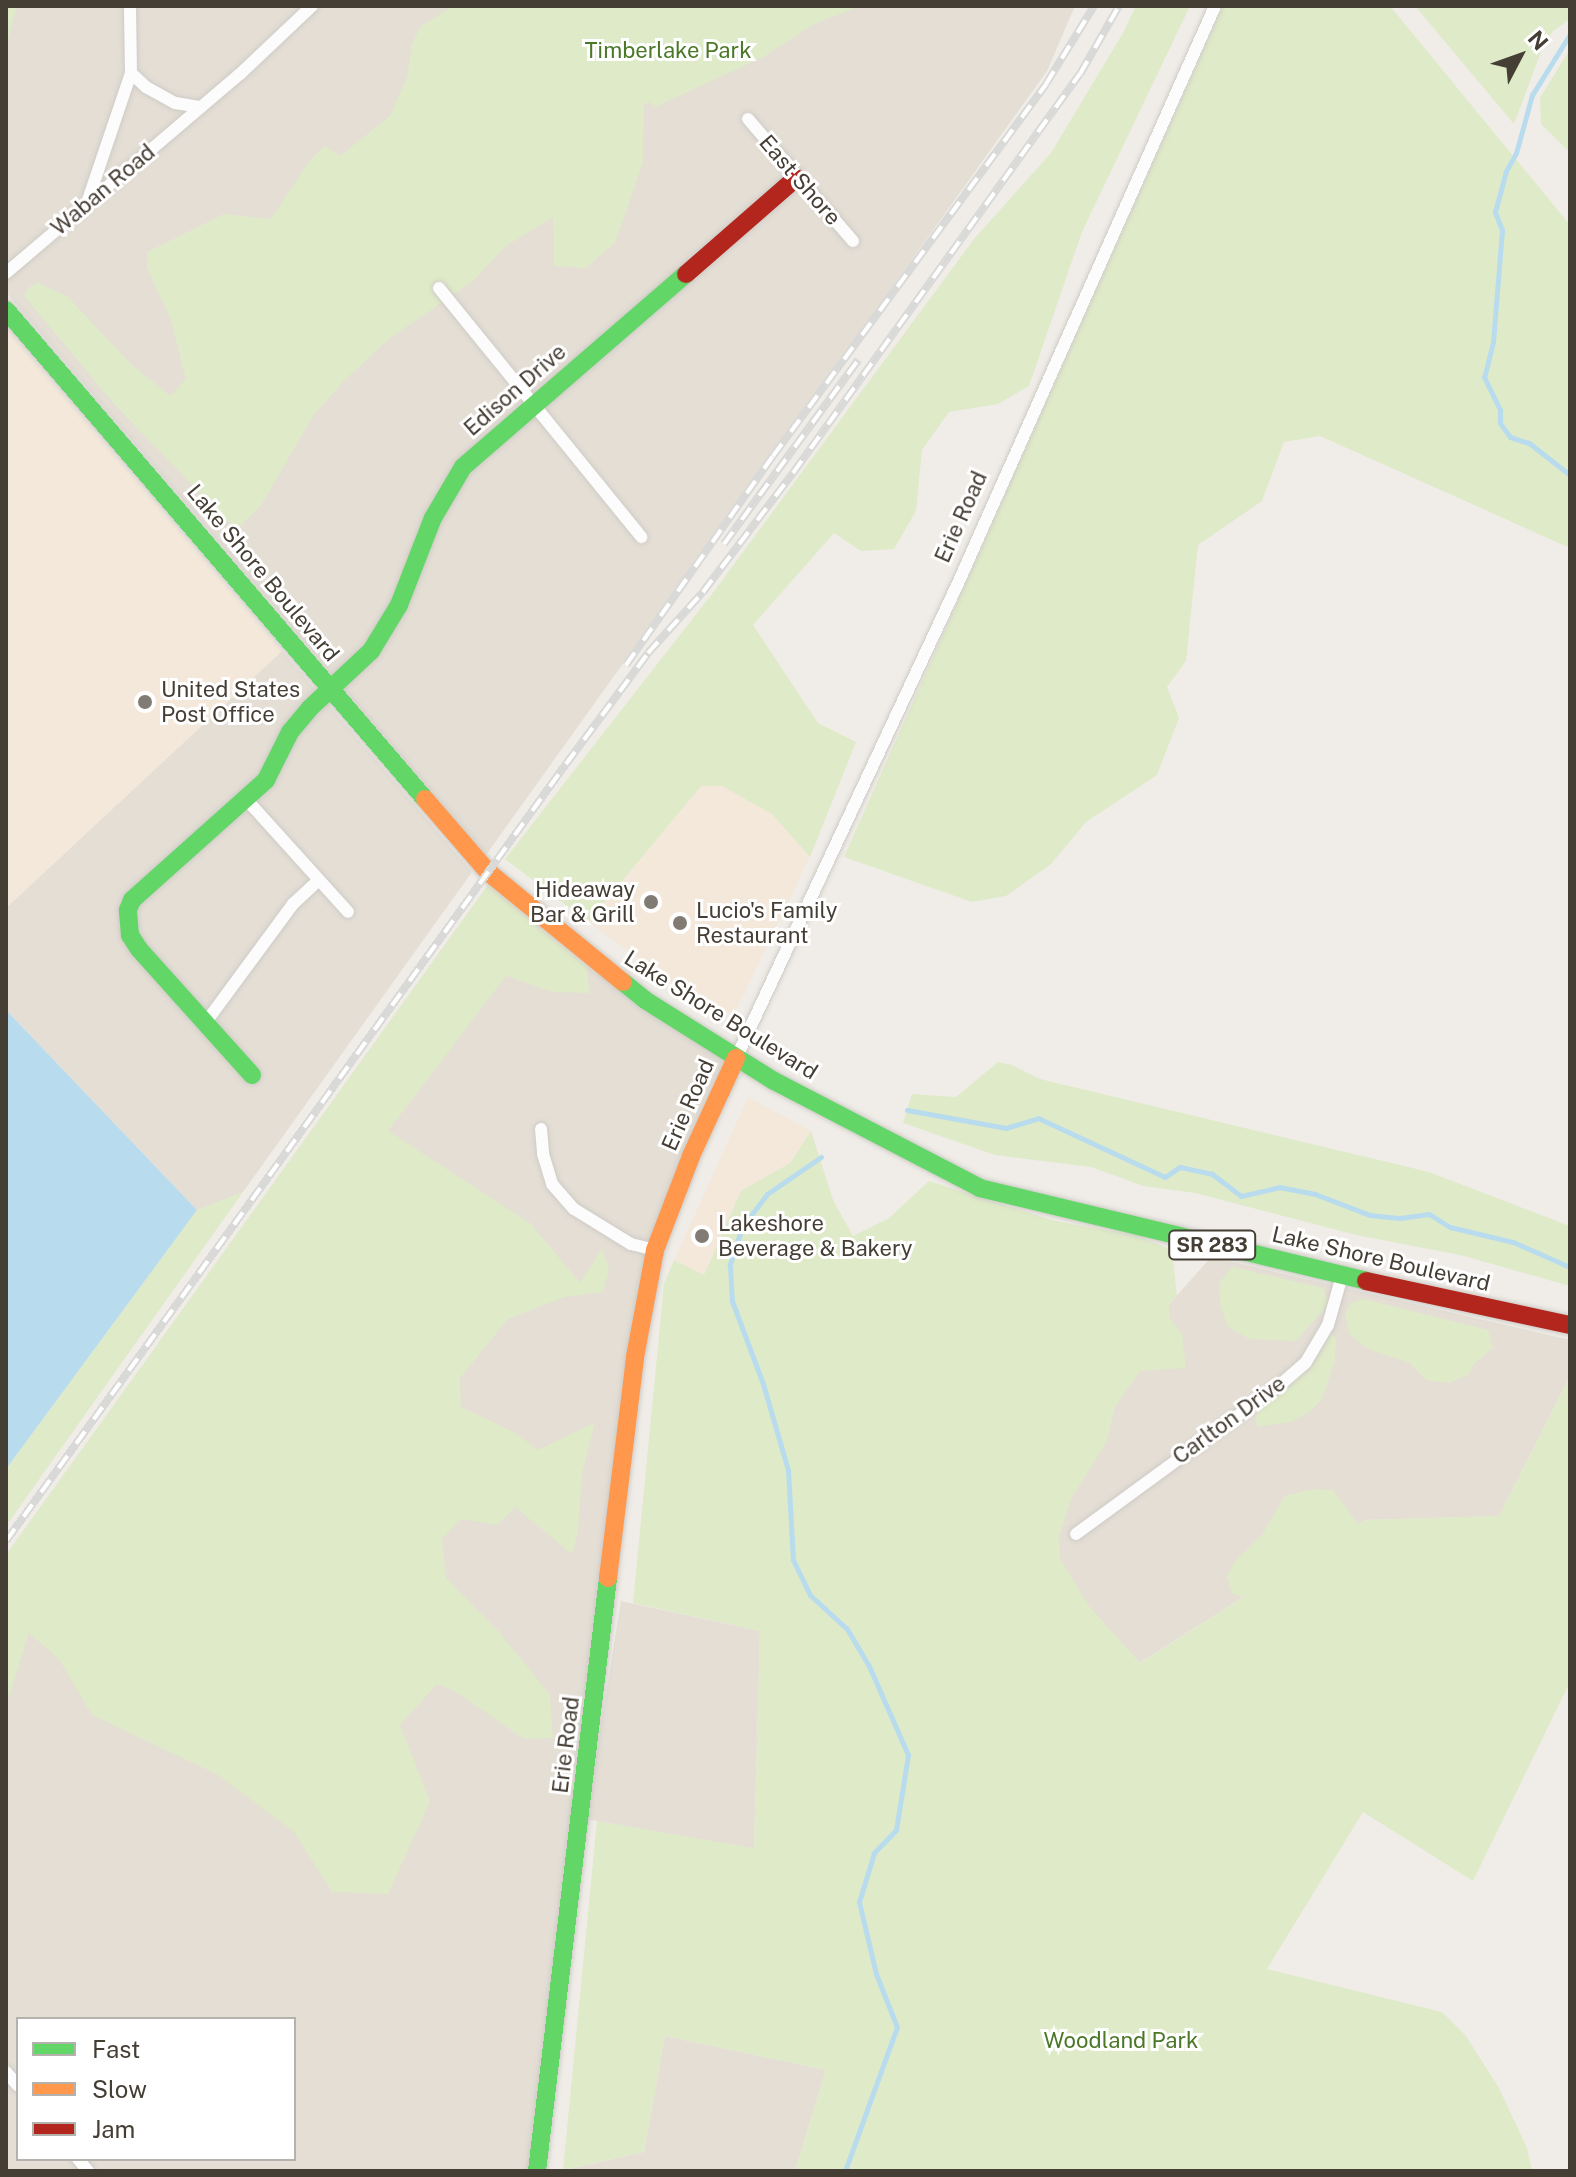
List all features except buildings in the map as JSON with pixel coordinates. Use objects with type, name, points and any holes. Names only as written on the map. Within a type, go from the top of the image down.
[{"type":"street","points":[[87,203],[131,73],[130,6]]},
{"type":"street","name":"Waban Road","points":[[6,273],[201,107],[312,6]]},
{"type":"street","name":"Erie Road","points":[[537,2171],[635,1357],[655,1250],[691,1156],[959,581],[1215,6]]},
{"type":"street","points":[[131,73],[146,87],[175,103],[201,107]]},
{"type":"street","name":"East Shore","points":[[748,119],[853,241]]},
{"type":"street","name":"Edison Drive","points":[[206,1022],[139,949],[130,935],[128,910],[150,881],[266,780],[290,732],[329,688],[371,651],[399,605],[433,518],[463,467],[796,178]]},
{"type":"street","points":[[439,288],[641,537]]},
{"type":"street","name":"Lake Shore Boulevard","points":[[6,310],[488,872],[645,1000],[774,1081],[980,1188],[1342,1276],[1570,1325]]},
{"type":"street","points":[[246,799],[348,912]]},
{"type":"street","points":[[252,1075],[206,1022],[293,904],[319,880]]},
{"type":"street","points":[[541,1129],[543,1154],[552,1184],[574,1209],[631,1244],[655,1250]]},
{"type":"street","name":"Carlton Drive","points":[[1076,1534],[1281,1384],[1306,1362],[1328,1325],[1342,1276]]},
{"type":"shaded area","points":[[6,6],[1075,6],[1047,71],[486,855],[6,292]]},
{"type":"shaded area","points":[[6,328],[282,651],[6,908]]},
{"type":"shaded area","points":[[282,651],[472,872],[243,1192],[197,1210],[6,1010],[6,908]]},
{"type":"shaded area","points":[[700,786],[722,786],[772,814],[810,857],[734,1014],[704,1006],[588,922]]},
{"type":"shaded area","points":[[488,885],[586,966],[727,1062],[650,1238],[621,1390],[575,1821],[528,2171],[96,2171],[88,2161],[296,2161],[296,2017],[16,2017],[16,2074],[6,2062],[6,1555]]},
{"type":"shaded area","points":[[748,1097],[811,1131],[790,1163],[741,1191],[704,1275],[674,1260]]},
{"type":"shaded area","points":[[1211,1257],[1570,1340],[1570,1376],[1499,1516],[1365,1520],[1103,1686],[992,1504]]},
{"type":"shaded area","points":[[621,1601],[760,1631],[754,1849],[586,1819]]},
{"type":"shaded area","points":[[665,2036],[826,2070],[795,2171],[560,2171],[644,2152]]},
{"type":"shaded area","points":[[6,2079],[16,2092],[16,2161],[74,2161],[82,2171],[6,2171]]},
{"type":"green space","points":[[6,6],[17,6],[6,46]]},
{"type":"green space","name":"Timberlake Park","points":[[453,6],[861,6],[814,24],[765,56],[655,107],[650,102],[644,104],[643,162],[615,243],[586,268],[554,266],[553,217],[506,246],[473,281],[390,338],[344,381],[313,416],[262,504],[236,530],[114,404],[24,296],[29,287],[38,283],[67,296],[130,363],[170,396],[186,379],[171,320],[147,268],[147,252],[224,214],[271,219],[310,160],[325,146],[340,156],[390,116],[407,77],[412,44],[421,26]]},
{"type":"green space","points":[[1136,6],[1190,6],[1082,232],[1029,386],[998,404],[949,412],[922,450],[916,511],[894,549],[861,551],[834,533],[753,625],[818,723],[856,742],[810,857],[772,814],[722,786],[701,786],[588,922],[505,859],[715,590],[974,239],[1051,153]]},
{"type":"green space","points":[[1223,6],[1390,6],[1570,225],[1570,548],[1320,436],[1284,442],[1262,501],[1198,545],[1186,661],[1167,687],[1179,718],[1157,775],[1086,822],[1051,864],[1006,896],[972,902],[844,857]]},
{"type":"green space","points":[[1415,6],[1570,6],[1570,19],[1553,31],[1544,44],[1514,124]]},
{"type":"green space","points":[[1570,49],[1570,153],[1541,124],[1540,98]]},
{"type":"green space","points":[[488,885],[586,966],[590,993],[553,992],[506,976],[388,1131],[530,1223],[580,1283],[602,1249],[609,1269],[603,1292],[565,1297],[508,1319],[460,1378],[461,1407],[514,1432],[538,1450],[595,1422],[582,1474],[578,1532],[572,1554],[515,1507],[497,1525],[462,1519],[442,1538],[446,1578],[500,1633],[550,1695],[553,1738],[524,1739],[456,1692],[437,1684],[400,1725],[430,1802],[388,1894],[332,1892],[294,1832],[218,1775],[92,1715],[59,1659],[29,1633],[6,1706],[6,1555]]},
{"type":"green space","points":[[998,1062],[1012,1065],[1040,1079],[1429,1172],[1570,1226],[1570,1286],[1460,1255],[1356,1235],[1195,1193],[1143,1186],[1091,1167],[995,1155],[903,1123],[912,1094],[956,1097]]},
{"type":"green space","name":"Woodland Park","points":[[811,1131],[833,1200],[853,1236],[889,1218],[929,1181],[1055,1221],[1135,1235],[1172,1250],[1177,1296],[1169,1304],[1170,1319],[1182,1334],[1186,1368],[1140,1371],[1115,1407],[1106,1443],[1071,1499],[1059,1537],[1060,1558],[1088,1605],[1140,1663],[1244,1597],[1232,1594],[1227,1576],[1235,1561],[1262,1535],[1285,1496],[1312,1489],[1333,1490],[1358,1524],[1365,1520],[1499,1516],[1570,1376],[1570,1682],[1473,1881],[1363,1812],[1267,1969],[1442,2012],[1466,2036],[1499,2088],[1527,2148],[1532,2171],[795,2171],[826,2070],[665,2036],[644,2152],[563,2170],[597,1821],[754,1848],[760,1631],[633,1603],[664,1284],[674,1260],[704,1275],[741,1191],[790,1163]]},
{"type":"green space","points":[[243,1192],[6,1526],[6,1469],[197,1210]]},
{"type":"green space","points":[[1232,1267],[1323,1288],[1329,1304],[1296,1341],[1249,1339],[1228,1327],[1220,1305],[1219,1283]]},
{"type":"green space","points":[[1364,1299],[1488,1330],[1493,1348],[1474,1364],[1468,1375],[1448,1383],[1426,1380],[1410,1363],[1368,1349],[1349,1334],[1345,1315],[1350,1303]]},
{"type":"green space","points":[[1330,1332],[1336,1338],[1335,1360],[1322,1399],[1310,1412],[1290,1422],[1258,1427],[1255,1420],[1259,1409],[1287,1379],[1307,1372],[1325,1347]]},
{"type":"water","points":[[6,1010],[197,1210],[6,1469]]},
{"type":"waterway","points":[[1570,34],[1532,95],[1495,212],[1502,230],[1493,342],[1484,377],[1500,410],[1500,423],[1510,437],[1529,443],[1570,475]]},
{"type":"waterway","points":[[907,1110],[1006,1128],[1038,1118],[1165,1177],[1180,1167],[1212,1174],[1241,1196],[1279,1187],[1315,1194],[1370,1215],[1400,1218],[1429,1214],[1450,1227],[1513,1242],[1570,1267]]},
{"type":"waterway","points":[[821,1157],[767,1194],[742,1227],[730,1265],[732,1301],[763,1384],[788,1470],[793,1560],[810,1595],[847,1629],[869,1666],[908,1755],[896,1830],[874,1853],[859,1902],[876,1974],[897,2027],[845,2171]]},
{"type":"railway","points":[[626,665],[773,456],[1046,84],[1094,6]]},
{"type":"railway","points":[[6,1541],[566,764],[648,653],[703,592],[793,473],[1080,74],[1119,6]]},
{"type":"railway","points":[[724,544],[858,360]]},
{"type":"traffic: fast","points":[[252,1075],[139,949],[130,935],[128,910],[132,900],[266,780],[290,732],[309,709],[371,651],[399,605],[433,518],[463,467],[686,274]]},
{"type":"traffic: fast","points":[[6,310],[425,799]]},
{"type":"traffic: fast","points":[[623,982],[645,1000],[774,1081],[980,1188],[1366,1281]]},
{"type":"traffic: fast","points":[[537,2171],[608,1578]]},
{"type":"traffic: slow","points":[[425,799],[488,872],[623,982]]},
{"type":"traffic: slow","points":[[608,1578],[635,1357],[655,1250],[691,1156],[736,1058]]},
{"type":"traffic: jam","points":[[686,274],[796,178]]},
{"type":"traffic: jam","points":[[1366,1281],[1570,1325]]},
{"type":"place","name":"United States Post Office","points":[[145,702]]},
{"type":"place","name":"Hideaway Bar & Grill","points":[[651,902]]},
{"type":"place","name":"Lucio's Family Restaurant","points":[[680,923]]},
{"type":"place","name":"Lakeshore Beverage & Bakery","points":[[702,1236]]}]
